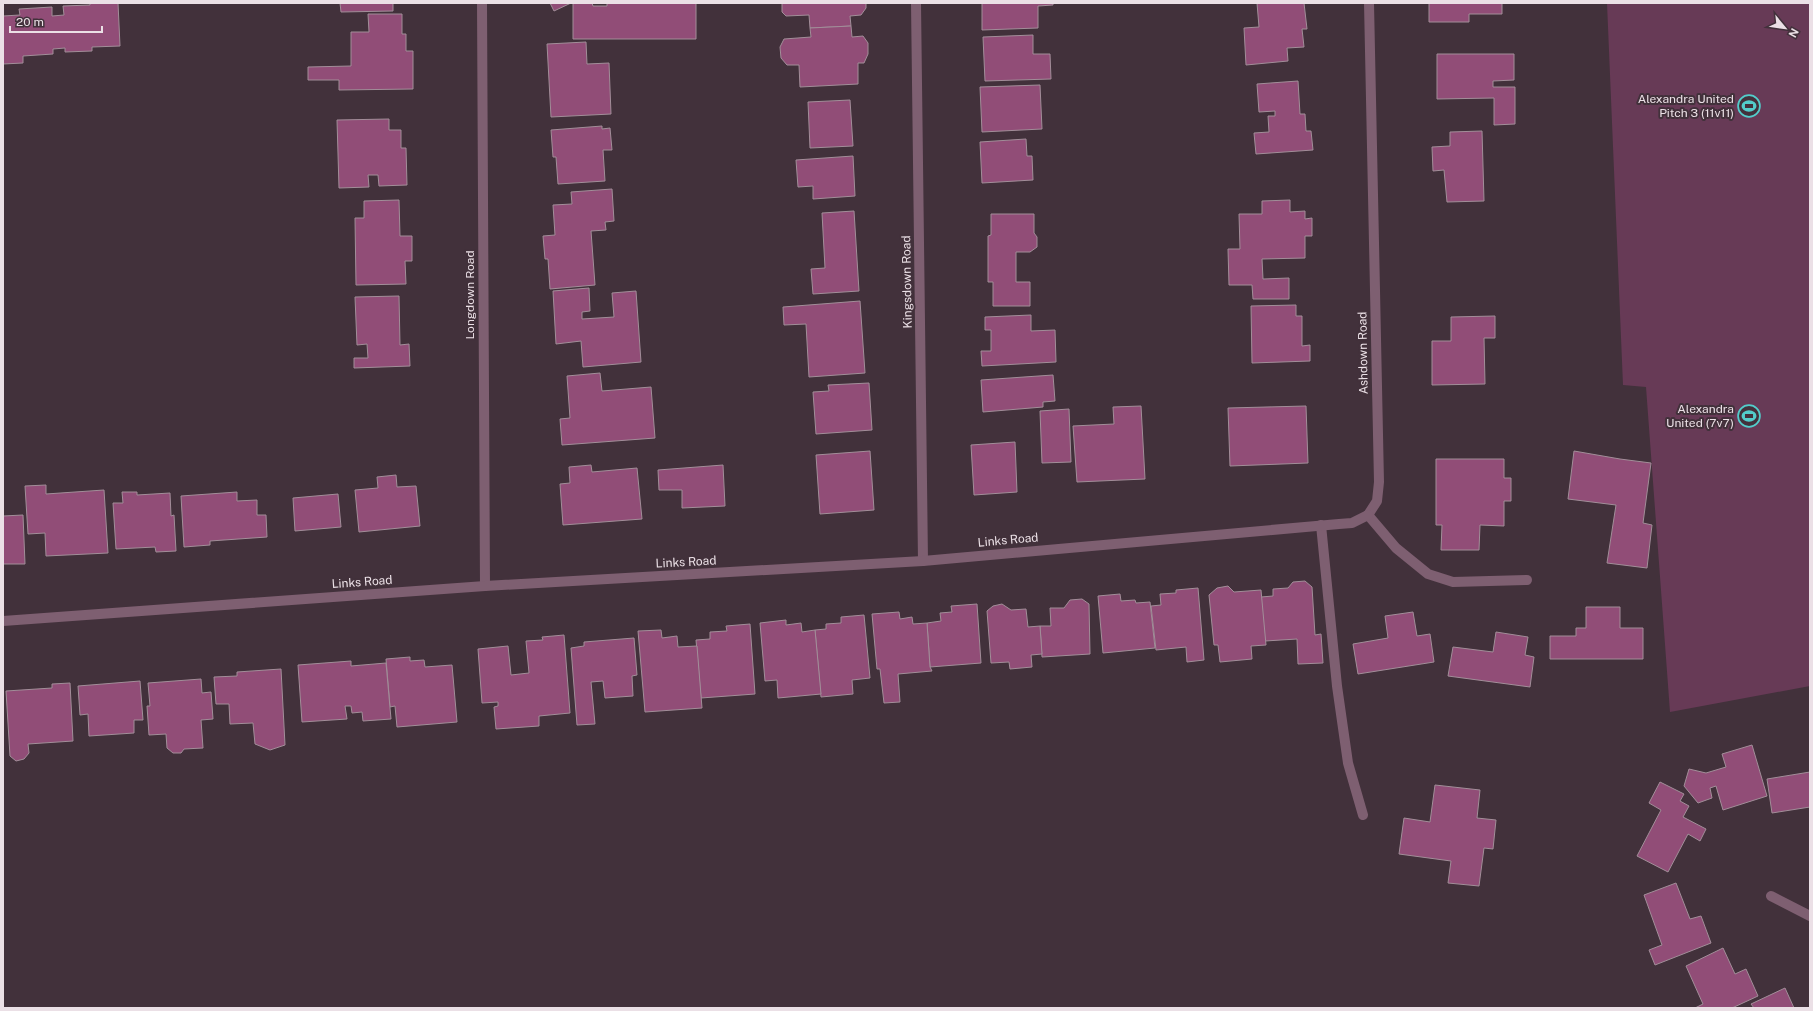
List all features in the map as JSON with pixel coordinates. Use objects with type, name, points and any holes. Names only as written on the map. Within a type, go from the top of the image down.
[{"type":"street","name":"Longdown Road","points":[[482,3],[485,586]]},
{"type":"street","name":"Kingsdown Road","points":[[916,3],[923,561]]},
{"type":"street","name":"Ashdown Road","points":[[1368,515],[1376,501],[1378,482],[1369,3]]},
{"type":"street","name":"Links Road","points":[[3,621],[485,586],[923,561],[1352,522],[1368,515]]},
{"type":"street","points":[[1368,515],[1396,548],[1428,574],[1453,582],[1528,580]]},
{"type":"street","points":[[1321,525],[1337,686],[1348,763],[1363,815]]},
{"type":"street","points":[[1771,896],[1810,916]]},
{"type":"shaded area","points":[[1607,3],[1810,3],[1810,686],[1670,712],[1646,387],[1623,385]]},
{"type":"building","points":[[90,3],[118,3],[120,46],[92,47],[92,51],[65,52],[65,48],[53,49],[53,54],[23,56],[23,63],[3,64],[3,16],[20,15],[19,9],[52,7],[52,16],[64,15],[63,6],[90,5]]},
{"type":"building","points":[[340,3],[393,3],[393,11],[341,12]]},
{"type":"building","points":[[550,3],[571,3],[554,11]]},
{"type":"building","points":[[573,3],[592,3],[593,6],[607,6],[607,3],[696,3],[696,39],[573,39]]},
{"type":"building","points":[[782,3],[866,3],[866,8],[861,15],[850,16],[851,26],[810,28],[809,15],[786,16],[782,12]]},
{"type":"building","points":[[982,3],[1053,3],[1053,5],[1038,6],[1038,28],[982,30]]},
{"type":"building","points":[[1257,3],[1304,3],[1307,29],[1302,29],[1304,47],[1287,48],[1288,61],[1246,65],[1244,28],[1259,27]]},
{"type":"building","points":[[1429,3],[1502,3],[1502,14],[1469,14],[1469,22],[1429,22]]},
{"type":"building","points":[[368,14],[402,14],[402,34],[406,34],[406,51],[413,51],[413,89],[339,90],[339,80],[308,80],[308,67],[351,66],[351,32],[369,32]]},
{"type":"building","points":[[851,26],[852,37],[863,36],[868,43],[868,54],[864,63],[858,63],[858,84],[800,87],[799,65],[787,65],[781,58],[780,47],[784,39],[811,37],[810,28]]},
{"type":"building","points":[[1033,35],[1033,54],[1050,54],[1051,79],[985,81],[983,37]]},
{"type":"building","points":[[586,42],[587,64],[609,63],[611,114],[551,117],[547,44]]},
{"type":"building","points":[[1437,54],[1514,54],[1514,80],[1493,81],[1493,87],[1515,87],[1515,124],[1494,125],[1494,98],[1437,99]]},
{"type":"building","points":[[1298,81],[1300,114],[1305,114],[1306,131],[1311,131],[1313,150],[1256,154],[1254,133],[1269,132],[1268,116],[1275,116],[1275,111],[1259,112],[1257,84]]},
{"type":"building","points":[[1040,85],[1042,129],[982,132],[980,87]]},
{"type":"building","points":[[850,100],[853,146],[810,148],[808,102]]},
{"type":"building","points":[[389,119],[389,130],[401,130],[401,148],[406,148],[407,185],[379,186],[378,175],[368,175],[369,187],[339,188],[337,120]]},
{"type":"building","points":[[602,126],[602,129],[610,128],[612,150],[603,150],[605,181],[558,184],[556,157],[553,157],[551,130]]},
{"type":"building","points":[[1482,131],[1484,201],[1447,202],[1444,170],[1433,171],[1432,147],[1450,146],[1450,132]]},
{"type":"building","points":[[1026,139],[1027,156],[1032,156],[1033,180],[982,183],[980,142]]},
{"type":"building","points":[[853,156],[855,196],[813,199],[813,186],[798,187],[796,160]]},
{"type":"building","points":[[612,189],[614,221],[605,222],[606,230],[591,231],[595,285],[550,289],[548,259],[545,259],[543,236],[555,235],[553,205],[572,204],[571,192]]},
{"type":"building","points":[[399,200],[400,236],[412,236],[412,261],[405,261],[406,284],[356,285],[355,218],[364,218],[364,201]]},
{"type":"building","points":[[1290,200],[1290,212],[1305,211],[1305,219],[1312,218],[1312,236],[1305,236],[1305,258],[1262,259],[1263,279],[1289,278],[1289,299],[1253,299],[1252,285],[1229,285],[1228,249],[1240,249],[1239,214],[1262,214],[1262,201]]},
{"type":"building","points":[[854,211],[859,291],[813,294],[811,269],[825,268],[822,213]]},
{"type":"building","points":[[991,214],[1034,214],[1034,233],[1037,237],[1037,247],[1030,252],[1016,252],[1016,282],[1030,282],[1030,306],[993,306],[993,282],[988,282],[988,236],[991,235]]},
{"type":"building","points":[[589,288],[590,311],[582,312],[582,319],[614,317],[612,293],[636,291],[641,362],[583,367],[581,341],[556,344],[553,291]]},
{"type":"building","points":[[399,296],[400,345],[409,344],[410,366],[354,368],[354,358],[368,358],[367,344],[357,345],[355,297]]},
{"type":"building","points":[[860,301],[865,373],[809,377],[806,324],[784,325],[783,307]]},
{"type":"building","points":[[1296,305],[1296,316],[1302,316],[1302,346],[1310,345],[1310,361],[1252,363],[1251,306]]},
{"type":"building","points":[[1031,315],[1031,331],[1055,330],[1056,362],[982,366],[981,351],[991,351],[991,330],[985,330],[985,317]]},
{"type":"building","points":[[1495,316],[1495,338],[1484,338],[1485,384],[1432,385],[1432,341],[1451,341],[1451,317]]},
{"type":"building","points":[[600,373],[602,391],[651,387],[655,438],[562,445],[560,419],[570,418],[567,376]]},
{"type":"building","points":[[1053,375],[1055,401],[1043,402],[1043,407],[983,412],[981,380]]},
{"type":"building","points":[[869,383],[872,430],[816,434],[813,392],[829,391],[828,385]]},
{"type":"building","points":[[1141,406],[1145,479],[1077,482],[1073,426],[1114,424],[1113,407]]},
{"type":"building","points":[[1306,406],[1308,463],[1230,466],[1228,408]]},
{"type":"building","points":[[1069,409],[1071,462],[1042,463],[1040,411]]},
{"type":"building","points":[[1015,442],[1017,492],[974,495],[971,445]]},
{"type":"building","points":[[870,451],[874,510],[820,514],[816,455]]},
{"type":"building","points":[[1574,451],[1651,463],[1643,523],[1652,525],[1647,568],[1607,563],[1616,505],[1568,499]]},
{"type":"building","points":[[1436,459],[1504,459],[1504,478],[1511,478],[1511,501],[1504,501],[1504,526],[1480,525],[1479,550],[1441,550],[1442,525],[1436,525]]},
{"type":"building","points":[[591,465],[592,472],[637,468],[642,519],[563,525],[560,484],[570,483],[569,467]]},
{"type":"building","points":[[723,465],[725,506],[682,508],[682,490],[659,490],[658,470]]},
{"type":"building","points":[[396,475],[397,487],[416,486],[420,526],[359,532],[355,490],[378,488],[377,477]]},
{"type":"building","points":[[46,485],[46,494],[104,490],[108,553],[46,556],[45,533],[28,534],[25,486]]},
{"type":"building","points":[[122,492],[137,492],[137,495],[170,493],[171,516],[174,515],[176,551],[156,552],[155,547],[116,549],[113,503],[123,503]]},
{"type":"building","points":[[237,492],[237,501],[257,500],[257,515],[266,515],[267,537],[210,541],[210,545],[184,547],[181,496]]},
{"type":"building","points":[[338,494],[341,527],[295,531],[293,498]]},
{"type":"building","points":[[23,515],[25,564],[3,564],[3,516]]},
{"type":"building","points":[[1305,581],[1312,587],[1315,635],[1321,634],[1323,663],[1298,664],[1297,639],[1265,641],[1261,597],[1273,596],[1273,589],[1288,588],[1293,582]]},
{"type":"building","points":[[1228,586],[1234,592],[1261,590],[1266,645],[1251,646],[1252,659],[1220,662],[1218,645],[1214,645],[1209,595],[1217,588]]},
{"type":"building","points":[[1198,588],[1204,660],[1187,662],[1186,647],[1156,650],[1151,606],[1161,605],[1160,594],[1176,593],[1176,590]]},
{"type":"building","points":[[1120,594],[1121,601],[1135,600],[1136,603],[1150,602],[1155,648],[1103,653],[1098,596]]},
{"type":"building","points":[[1082,599],[1089,604],[1090,654],[1042,657],[1040,626],[1051,626],[1050,608],[1064,608],[1070,600]]},
{"type":"building","points":[[977,604],[981,663],[930,667],[927,623],[941,621],[940,613],[952,612],[951,606]]},
{"type":"building","points":[[1002,604],[1011,610],[1026,609],[1028,627],[1040,626],[1042,654],[1031,655],[1032,667],[1010,669],[1009,662],[991,663],[987,611],[993,606]]},
{"type":"building","points":[[1586,607],[1620,607],[1620,628],[1643,628],[1643,659],[1550,659],[1550,636],[1576,636],[1576,628],[1586,628]]},
{"type":"building","points":[[899,612],[900,619],[912,617],[913,624],[927,623],[930,667],[932,671],[898,674],[900,702],[884,703],[880,669],[877,669],[872,614]]},
{"type":"building","points":[[1413,612],[1417,636],[1430,634],[1434,662],[1358,674],[1353,644],[1388,638],[1385,616]]},
{"type":"building","points":[[864,615],[870,678],[852,680],[853,694],[821,697],[815,630],[826,629],[826,624],[841,623],[841,617]]},
{"type":"building","points":[[786,620],[786,625],[801,623],[802,632],[815,630],[821,694],[778,698],[777,680],[765,681],[760,623]]},
{"type":"building","points":[[750,624],[755,694],[701,698],[696,640],[710,639],[710,632],[727,631],[726,626]]},
{"type":"building","points":[[661,630],[662,638],[677,636],[678,647],[697,646],[702,708],[645,712],[638,631]]},
{"type":"building","points":[[1496,632],[1528,637],[1525,655],[1534,657],[1530,687],[1448,676],[1453,647],[1493,652]]},
{"type":"building","points":[[564,635],[570,713],[539,716],[539,726],[496,729],[494,707],[498,706],[498,702],[482,703],[478,649],[508,646],[511,675],[529,673],[526,641],[543,640],[542,637]]},
{"type":"building","points":[[634,638],[637,675],[632,676],[633,696],[605,698],[603,681],[591,682],[595,724],[577,725],[571,648],[584,646],[584,642]]},
{"type":"building","points":[[410,657],[410,661],[424,660],[425,667],[452,665],[457,722],[397,727],[395,706],[390,707],[386,659]]},
{"type":"building","points":[[351,661],[351,666],[386,663],[391,719],[363,721],[362,712],[352,713],[351,706],[345,706],[347,719],[302,722],[298,665]]},
{"type":"building","points":[[281,669],[285,745],[270,750],[255,744],[253,723],[230,724],[229,704],[216,704],[214,677],[237,676],[237,672]]},
{"type":"building","points":[[201,679],[202,693],[211,692],[213,719],[201,720],[203,748],[184,749],[181,753],[173,753],[167,748],[166,734],[149,735],[147,706],[150,706],[148,683]]},
{"type":"building","points":[[140,681],[143,720],[134,720],[134,733],[89,736],[88,714],[80,715],[78,686]]},
{"type":"building","points":[[70,683],[73,741],[28,744],[29,753],[24,759],[16,761],[10,756],[6,691],[52,688],[52,684]]},
{"type":"building","points":[[1752,745],[1767,796],[1723,810],[1716,786],[1710,788],[1712,798],[1698,803],[1684,786],[1689,769],[1706,773],[1726,767],[1722,754]]},
{"type":"building","points":[[1810,772],[1810,807],[1772,813],[1767,779]]},
{"type":"building","points":[[1660,782],[1684,794],[1680,801],[1689,806],[1683,817],[1706,829],[1700,841],[1688,834],[1668,872],[1637,856],[1661,810],[1649,803]]},
{"type":"building","points":[[1435,785],[1480,790],[1477,818],[1496,820],[1493,849],[1484,848],[1479,886],[1448,883],[1451,861],[1399,854],[1404,818],[1430,822]]},
{"type":"building","points":[[1676,883],[1690,919],[1701,916],[1711,943],[1655,965],[1649,950],[1662,945],[1644,895]]},
{"type":"building","points":[[1723,948],[1735,974],[1746,969],[1758,996],[1732,1008],[1695,1008],[1703,1004],[1686,966]]},
{"type":"building","points":[[1785,988],[1794,1008],[1754,1008],[1751,1004]]},
{"type":"place","name":"Alexandra United Pitch 3 (11v11)","points":[[1749,106]]},
{"type":"place","name":"Alexandra United (7v7)","points":[[1749,416]]}]
